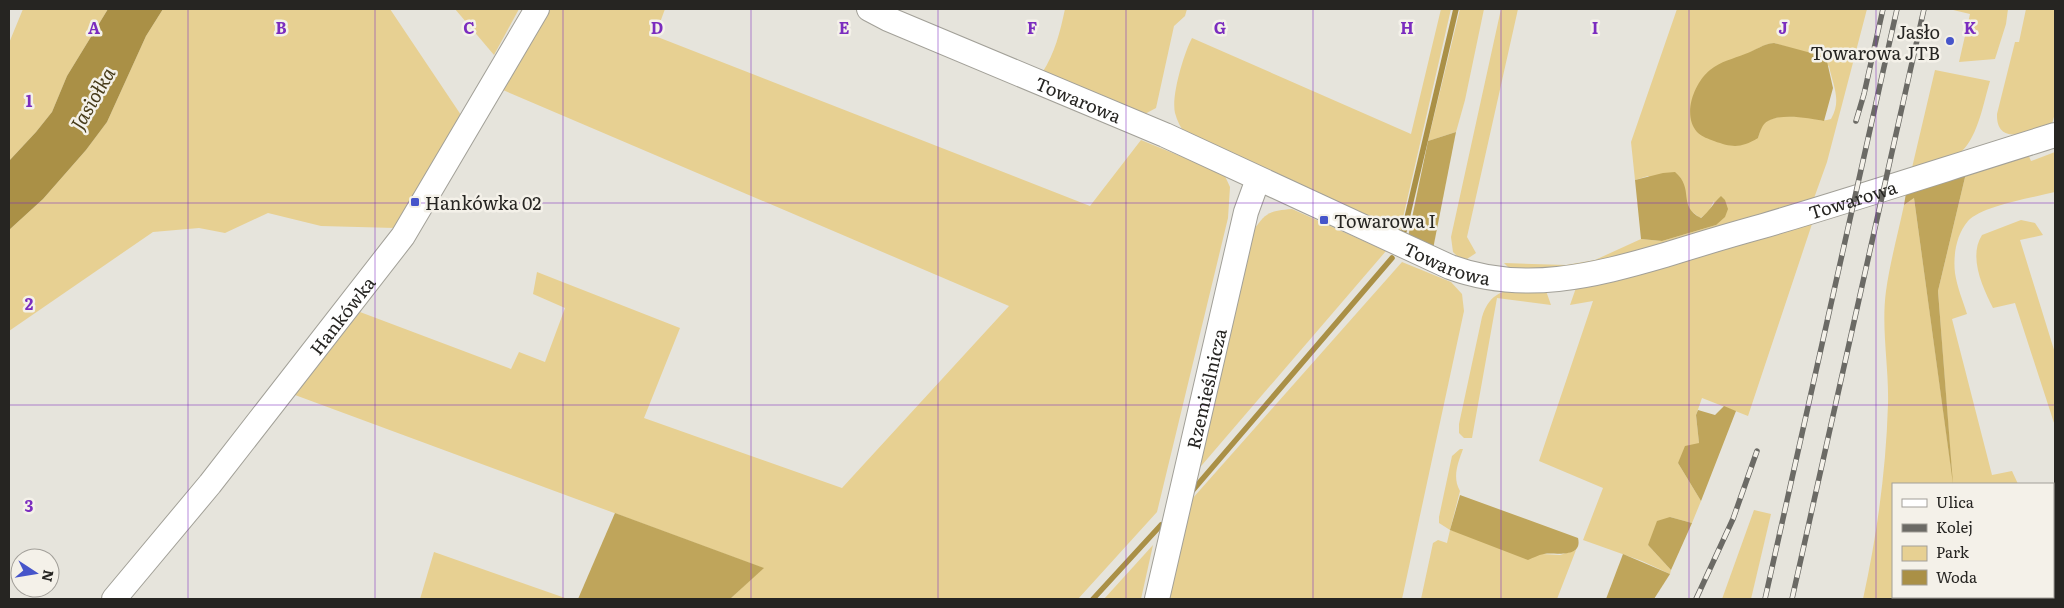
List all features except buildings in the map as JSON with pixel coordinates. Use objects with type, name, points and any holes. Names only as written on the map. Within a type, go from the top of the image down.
[{"type":"street","name":"Hankówka","points":[[114,599],[210,484],[404,236],[537,9]]},
{"type":"street","name":"Towarowa","points":[[869,9],[888,19],[1166,134],[1258,179],[1462,271],[1512,281],[1545,280],[1617,269],[1883,190],[2055,134]]},
{"type":"street","name":"Rzemieślnicza","points":[[1157,599],[1246,212],[1258,179]]},
{"type":"green space","points":[[23,9],[108,9],[67,76],[52,112],[9,161],[9,43]]},
{"type":"green space","points":[[163,9],[390,9],[461,115],[395,228],[321,226],[268,213],[225,233],[199,228],[153,232],[9,331],[9,230],[43,199],[86,150],[107,122],[146,36]]},
{"type":"green space","points":[[455,9],[519,9],[494,55]]},
{"type":"green space","points":[[547,9],[665,9],[655,36],[1090,206],[1141,140],[1224,174],[1230,187],[1228,218],[1157,512],[1078,599],[730,599],[763,568],[295,395],[360,312],[511,369],[519,352],[545,362],[565,308],[533,294],[537,272],[680,328],[644,418],[842,488],[1009,306],[503,90],[535,25]]},
{"type":"green space","points":[[1065,9],[1187,9],[1185,16],[1174,26],[1156,108],[1143,115],[1042,73],[1054,50]]},
{"type":"green space","points":[[1441,9],[1451,9],[1399,235],[1185,134],[1178,122],[1174,106],[1175,96],[1182,64],[1192,38],[1411,134]]},
{"type":"green space","points":[[1460,9],[1484,9],[1465,100],[1456,132],[1428,141]]},
{"type":"green space","points":[[1501,9],[1518,9],[1467,237],[1476,253],[1467,259],[1458,257],[1453,252],[1451,237]]},
{"type":"green space","points":[[1677,9],[1867,9],[1827,162],[1813,201],[1583,267],[1511,270],[1504,263],[1566,265],[1595,260],[1641,239],[1662,241],[1716,225],[1714,201],[1708,213],[1700,218],[1648,176],[1635,180],[1631,142]],"holes":[[[1774,43],[1797,50],[1829,66],[1836,99],[1836,106],[1831,119],[1822,120],[1798,116],[1771,119],[1763,124],[1758,138],[1691,106],[1704,77],[1716,67],[1762,46]]]},
{"type":"green space","points":[[1949,9],[2008,9],[2006,24],[1995,59],[1959,62],[1970,14]]},
{"type":"green space","points":[[2026,9],[2055,9],[2055,113],[2052,124],[2026,133],[2009,134],[1998,125],[1997,114],[2015,42],[2019,42]]},
{"type":"green space","points":[[1935,70],[1990,81],[1983,108],[1968,145],[1958,154],[1911,172]]},
{"type":"green space","points":[[2055,152],[2055,192],[1984,211],[1968,221],[1958,239],[1954,266],[1967,314],[1952,319],[1992,475],[2012,471],[2018,483],[1892,483],[1892,598],[2054,598],[2054,496],[2055,599],[1863,599],[1877,527],[1885,454],[1888,404],[1884,319],[1886,291],[1904,205],[1914,198],[1952,475],[1938,291],[1966,173],[2028,154],[2031,161]]},
{"type":"green space","points":[[1292,209],[1386,251],[1196,472],[1253,231],[1265,216],[1273,212]]},
{"type":"green space","points":[[1814,218],[1748,416],[1702,398],[1696,415],[1699,443],[1678,463],[1701,501],[1692,523],[1670,517],[1648,545],[1671,570],[1670,574],[1642,561],[1583,540],[1603,488],[1539,461],[1593,301],[1570,305],[1577,285]]},
{"type":"green space","points":[[2021,220],[2035,223],[2043,235],[2020,240],[2055,353],[2055,426],[2015,303],[1993,308],[1981,282],[1977,262],[1976,253],[1982,235]]},
{"type":"green space","points":[[1402,262],[1451,282],[1462,294],[1464,311],[1402,599],[1169,599],[1192,499]]},
{"type":"green space","points":[[1545,288],[1551,305],[1497,298],[1472,438],[1464,438],[1459,433],[1459,424],[1486,306],[1492,299],[1506,291]]},
{"type":"green space","points":[[1460,449],[1463,449],[1456,475],[1460,491],[1450,530],[1439,523],[1439,517],[1452,456]]},
{"type":"green space","points":[[1754,510],[1771,514],[1751,599],[1722,599]]},
{"type":"green space","points":[[1450,530],[1542,554],[1560,555],[1576,550],[1557,599],[1421,599],[1433,543],[1438,540],[1447,543]]},
{"type":"green space","points":[[1153,545],[1141,599],[1104,599]]},
{"type":"green space","points":[[434,552],[568,599],[420,599]]},
{"type":"shaded area","points":[[1774,43],[1826,57],[1833,88],[1824,121],[1780,117],[1764,124],[1758,138],[1747,144],[1737,146],[1721,143],[1699,134],[1690,117],[1690,108],[1695,91],[1704,76],[1723,62]]},
{"type":"shaded area","points":[[1456,132],[1433,249],[1408,237],[1428,141]]},
{"type":"shaded area","points":[[1675,172],[1681,178],[1688,203],[1694,213],[1701,218],[1721,196],[1725,200],[1728,209],[1725,217],[1716,225],[1662,241],[1641,239],[1635,180]]},
{"type":"shaded area","points":[[1966,173],[1938,291],[1953,483],[1914,198],[1904,205],[1906,193]]},
{"type":"shaded area","points":[[1724,406],[1736,411],[1701,501],[1678,463],[1685,446],[1699,443],[1696,415],[1698,410],[1715,415]]},
{"type":"shaded area","points":[[1460,495],[1578,538],[1578,545],[1572,552],[1544,554],[1528,560],[1450,530]]},
{"type":"shaded area","points":[[615,513],[764,568],[730,599],[578,599]]},
{"type":"shaded area","points":[[1670,517],[1692,523],[1671,570],[1648,545],[1657,521]]},
{"type":"shaded area","points":[[1623,554],[1670,574],[1654,599],[1606,599]]},
{"type":"water","name":"Jasiołka","points":[[108,9],[163,9],[146,36],[107,122],[86,150],[43,199],[9,230],[9,161],[52,112],[67,76]]},
{"type":"waterway","points":[[1403,235],[1456,9]]},
{"type":"waterway","points":[[1193,490],[1392,258]]},
{"type":"waterway","points":[[1093,599],[1161,525]]},
{"type":"railway","points":[[1856,121],[1883,9]]},
{"type":"railway","points":[[1765,599],[1897,9]]},
{"type":"railway","points":[[1792,599],[1924,9]]},
{"type":"railway","points":[[1696,599],[1733,519],[1757,451]]},
{"type":"place","name":"Jasło Towarowa JTB","points":[[1950,41]]},
{"type":"place","name":"Hankówka 02","points":[[415,202]]},
{"type":"place","name":"Towarowa I","points":[[1324,220]]}]
